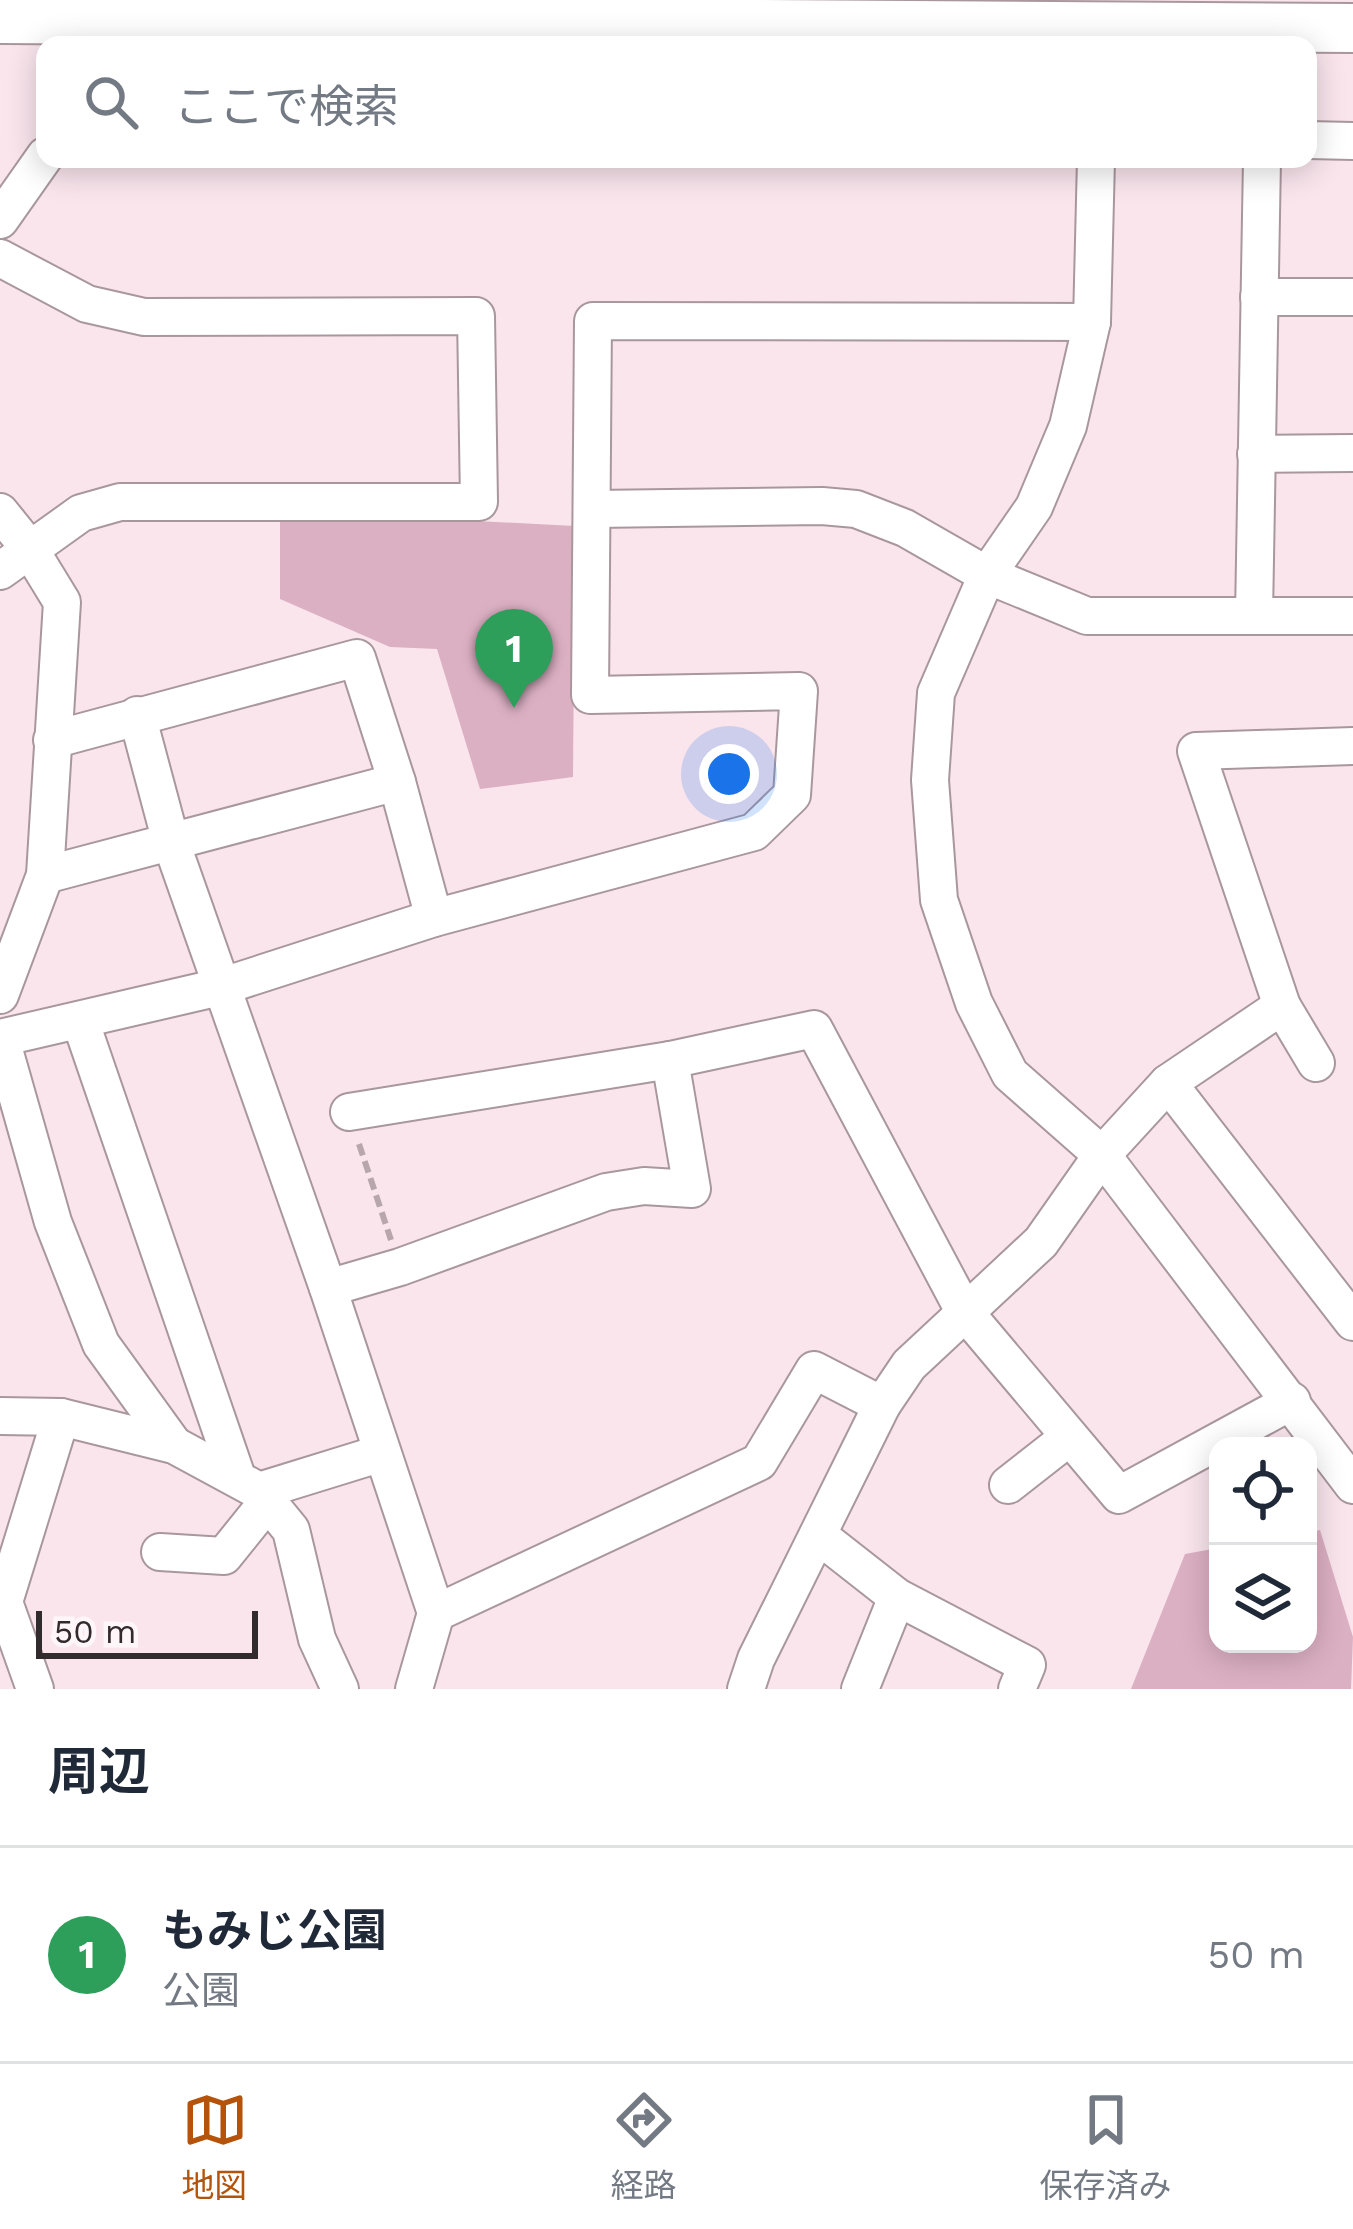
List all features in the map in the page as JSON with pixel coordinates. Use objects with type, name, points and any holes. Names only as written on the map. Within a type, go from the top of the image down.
[{"type":"street","points":[[17,19],[1353,28]]},
{"type":"street","points":[[1317,140],[1353,141]]},
{"type":"street","points":[[0,220],[37,168]]},
{"type":"street","points":[[1096,168],[1092,322],[1068,426],[1034,507],[987,575],[936,693],[930,780],[939,900],[974,1003],[1010,1074],[1102,1155],[1353,1485]]},
{"type":"street","points":[[1254,616],[1262,168]]},
{"type":"street","points":[[0,258],[87,304],[144,317],[476,316],[479,502],[120,502],[81,513],[0,571]]},
{"type":"street","points":[[1259,297],[1353,297]]},
{"type":"street","points":[[175,1445],[101,1344],[53,1222],[1,1038],[220,987],[434,918],[754,832],[792,795],[800,691],[590,695],[593,321],[1092,322]]},
{"type":"street","points":[[1256,454],[1353,454]]},
{"type":"street","points":[[593,509],[856,509],[905,528],[987,575],[1087,616],[1353,616]]},
{"type":"street","points":[[0,512],[62,602],[45,875],[0,995]]},
{"type":"street","points":[[52,740],[356,658],[397,782],[434,918]]},
{"type":"street","points":[[136,715],[171,842],[436,1613],[414,1689]]},
{"type":"street","points":[[1316,1063],[1282,1006],[1196,751],[1353,746]]},
{"type":"street","points":[[45,875],[397,782]]},
{"type":"street","points":[[746,1689],[756,1659],[882,1405],[909,1365],[1041,1242],[1102,1155],[1168,1083],[1282,1006]]},
{"type":"street","points":[[80,1020],[255,1489],[224,1556],[160,1552]]},
{"type":"street","points":[[349,1112],[670,1060],[814,1029],[964,1311],[1119,1495],[1292,1401]]},
{"type":"street","points":[[328,1288],[400,1267],[606,1192],[644,1186],[692,1189],[670,1060]]},
{"type":"street","points":[[1168,1083],[1353,1322]]},
{"type":"street","points":[[436,1613],[759,1462],[814,1370],[882,1405]]},
{"type":"street","points":[[0,1415],[61,1417],[175,1445],[255,1489],[291,1530],[317,1639],[340,1689]]},
{"type":"street","points":[[35,1689],[2,1601],[61,1417]]},
{"type":"street","points":[[1008,1485],[1068,1438]]},
{"type":"street","points":[[255,1489],[382,1453]]},
{"type":"street","points":[[818,1534],[897,1597],[1027,1665],[1017,1689]]},
{"type":"street","points":[[860,1689],[897,1597]]},
{"type":"path","points":[[349,1112],[400,1267]]},
{"type":"shaded area","points":[[280,511],[575,526],[573,777],[480,789],[437,649],[390,647],[280,599]]},
{"type":"shaded area","points":[[1317,1531],[1353,1637],[1351,1689],[1131,1689],[1185,1554],[1209,1550],[1209,1653],[1317,1653]]},
{"type":"place","name":"もみじ公園","points":[[514,708]]}]
